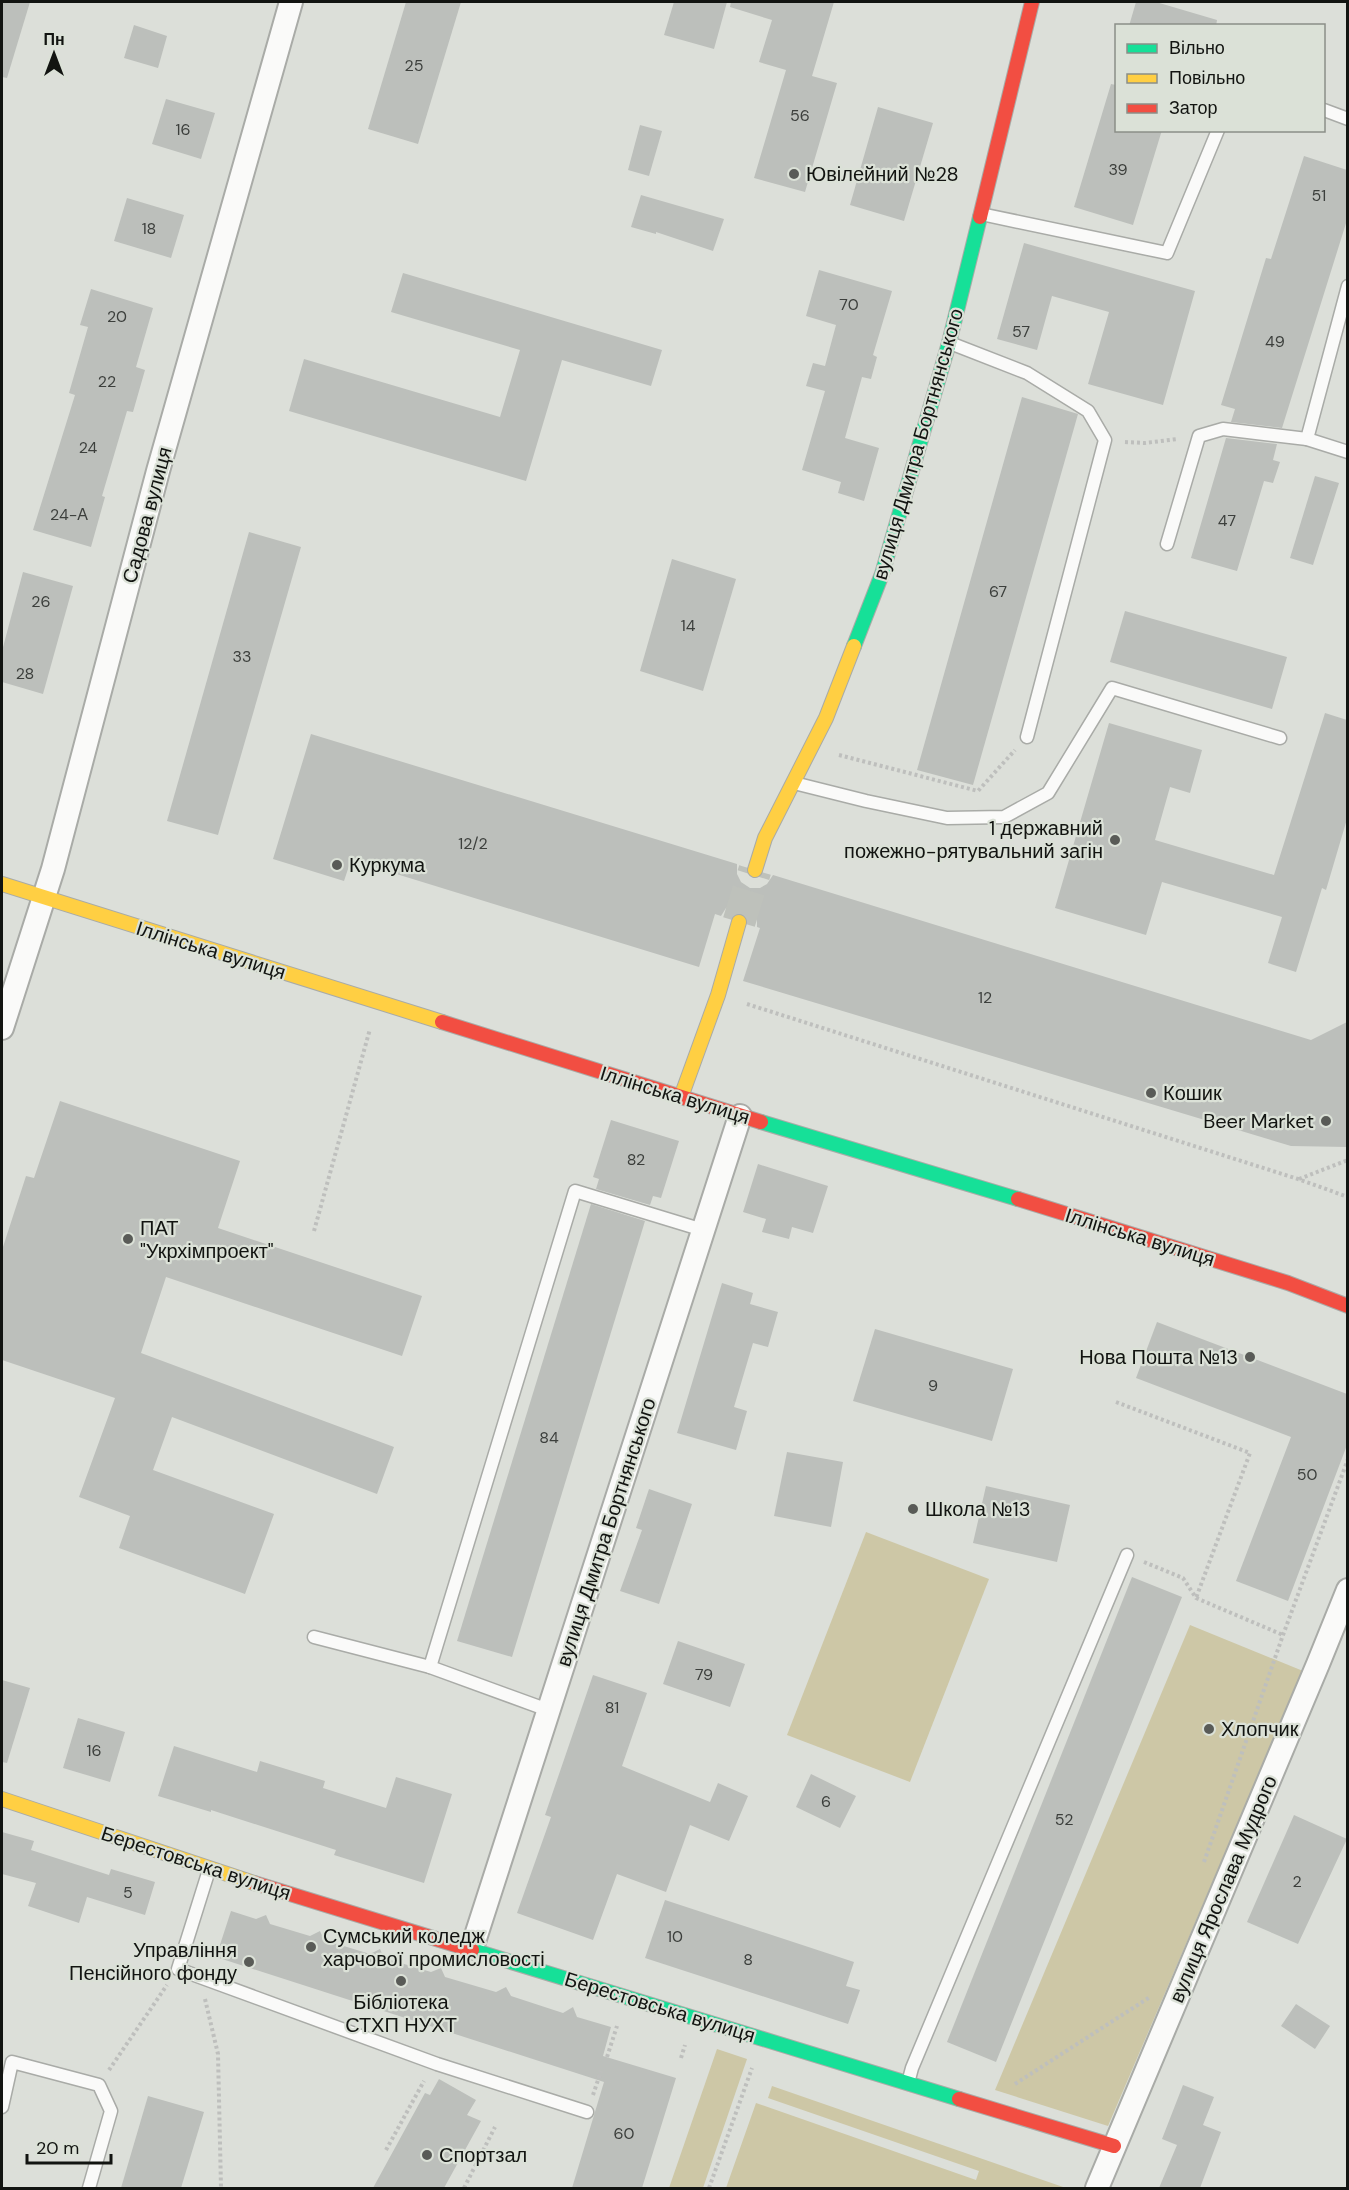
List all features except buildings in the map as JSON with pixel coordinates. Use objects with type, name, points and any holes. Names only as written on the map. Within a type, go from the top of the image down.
[{"type":"street","name":"Садова вулиця","points":[[2,1028],[44,898],[158,471],[291,2]]},
{"type":"street","name":"вулиця Дмитра Бортнянського","points":[[755,870],[765,838],[826,718],[882,574],[949,342],[1032,2]]},
{"type":"street","name":"Іллінська вулиця","points":[[2,884],[740,1116],[1288,1283],[1347,1306]]},
{"type":"street","points":[[681,1097],[718,994],[739,922]]},
{"type":"street","name":"вулиця Дмитра Бортнянського","points":[[472,1948],[740,1116]]},
{"type":"street","name":"вулиця Ярослава Мудрого","points":[[1097,2188],[1347,1590]]},
{"type":"street","name":"Берестовська вулиця","points":[[2,1799],[209,1869],[1114,2146]]},
{"type":"lane","points":[[1325,111],[1347,119]]},
{"type":"lane","points":[[980,213],[1167,253],[1217,132]]},
{"type":"lane","points":[[1307,439],[1347,286]]},
{"type":"lane","points":[[949,342],[1027,373],[1088,411],[1105,440],[1027,737]]},
{"type":"lane","points":[[1167,544],[1199,436],[1223,429],[1307,439],[1347,452]]},
{"type":"lane","points":[[793,783],[947,818],[1004,817],[1048,793],[1112,688],[1280,738]]},
{"type":"lane","points":[[430,1667],[574,1191],[703,1230]]},
{"type":"lane","points":[[908,2083],[912,2068],[1127,1555]]},
{"type":"lane","points":[[314,1637],[430,1667],[548,1710]]},
{"type":"lane","points":[[209,1869],[178,1969],[437,2064],[587,2112]]},
{"type":"lane","points":[[2,2107],[12,2062],[99,2085],[111,2111],[89,2188]]},
{"type":"path","points":[[1105,440],[1145,443],[1199,436]]},
{"type":"path","points":[[829,753],[978,791],[1027,737]]},
{"type":"path","points":[[718,994],[1298,1179],[1347,1197]]},
{"type":"path","points":[[314,1231],[370,1029]]},
{"type":"path","points":[[1298,1179],[1347,1160]]},
{"type":"path","points":[[1116,1402],[1250,1453],[1196,1598]]},
{"type":"path","points":[[1127,1555],[1183,1578],[1196,1598],[1283,1635],[1347,1459]]},
{"type":"path","points":[[99,2085],[178,1969]]},
{"type":"path","points":[[201,1978],[218,2054],[221,2188]]},
{"type":"path","points":[[1006,2090],[1160,1991]]},
{"type":"path","points":[[607,2057],[617,2024]]},
{"type":"path","points":[[386,2150],[423,2082],[437,2064]]},
{"type":"path","points":[[710,2188],[752,2067]]},
{"type":"path","points":[[595,2088],[601,2071]]},
{"type":"path","points":[[464,2188],[495,2127]]},
{"type":"shaded area","points":[[866,1532],[989,1579],[910,1782],[787,1735]]},
{"type":"shaded area","points":[[1190,1625],[1303,1671],[1108,2126],[995,2090]]},
{"type":"shaded area","points":[[717,2049],[747,2059],[703,2188],[669,2188]]},
{"type":"shaded area","points":[[772,2086],[1066,2188],[726,2188],[756,2103],[976,2180],[979,2171],[768,2098]]},
{"type":"tunnel","points":[[739,922],[755,870]]},
{"type":"traffic: fast","points":[[854,646],[882,574],[949,343],[980,217]]},
{"type":"traffic: fast","points":[[761,1122],[1018,1199]]},
{"type":"traffic: fast","points":[[472,1950],[959,2099]]},
{"type":"traffic: slow","points":[[755,870],[765,838],[826,718],[854,646]]},
{"type":"traffic: slow","points":[[2,884],[442,1022]]},
{"type":"traffic: slow","points":[[681,1097],[718,995],[739,922]]},
{"type":"traffic: slow","points":[[2,1799],[254,1883]]},
{"type":"traffic: jam","points":[[980,217],[1032,2]]},
{"type":"traffic: jam","points":[[442,1022],[761,1122]]},
{"type":"traffic: jam","points":[[1018,1199],[1288,1283],[1348,1306]]},
{"type":"traffic: jam","points":[[254,1883],[472,1950]]},
{"type":"traffic: jam","points":[[959,2099],[1114,2146]]},
{"type":"place","name":"Ювілейний №28","points":[[794,174]]},
{"type":"place","name":"1 державний пожежно-рятувальний загін","points":[[1115,840]]},
{"type":"place","name":"Куркума","points":[[337,865]]},
{"type":"place","name":"Кошик","points":[[1151,1093]]},
{"type":"place","name":"Beer Market","points":[[1326,1121]]},
{"type":"place","name":"ПАТ \"Укрхімпроект\"","points":[[128,1239]]},
{"type":"place","name":"Нова Пошта №13","points":[[1250,1357]]},
{"type":"place","name":"Школа №13","points":[[913,1509]]},
{"type":"place","name":"Хлопчик","points":[[1209,1729]]},
{"type":"place","name":"Сумський коледж харчової промисловості","points":[[311,1947]]},
{"type":"place","name":"Управління Пенсійного фонду","points":[[249,1962]]},
{"type":"place","name":"Бібліотека СТХП НУХТ","points":[[401,1981]]},
{"type":"place","name":"Спортзал","points":[[427,2155]]}]
